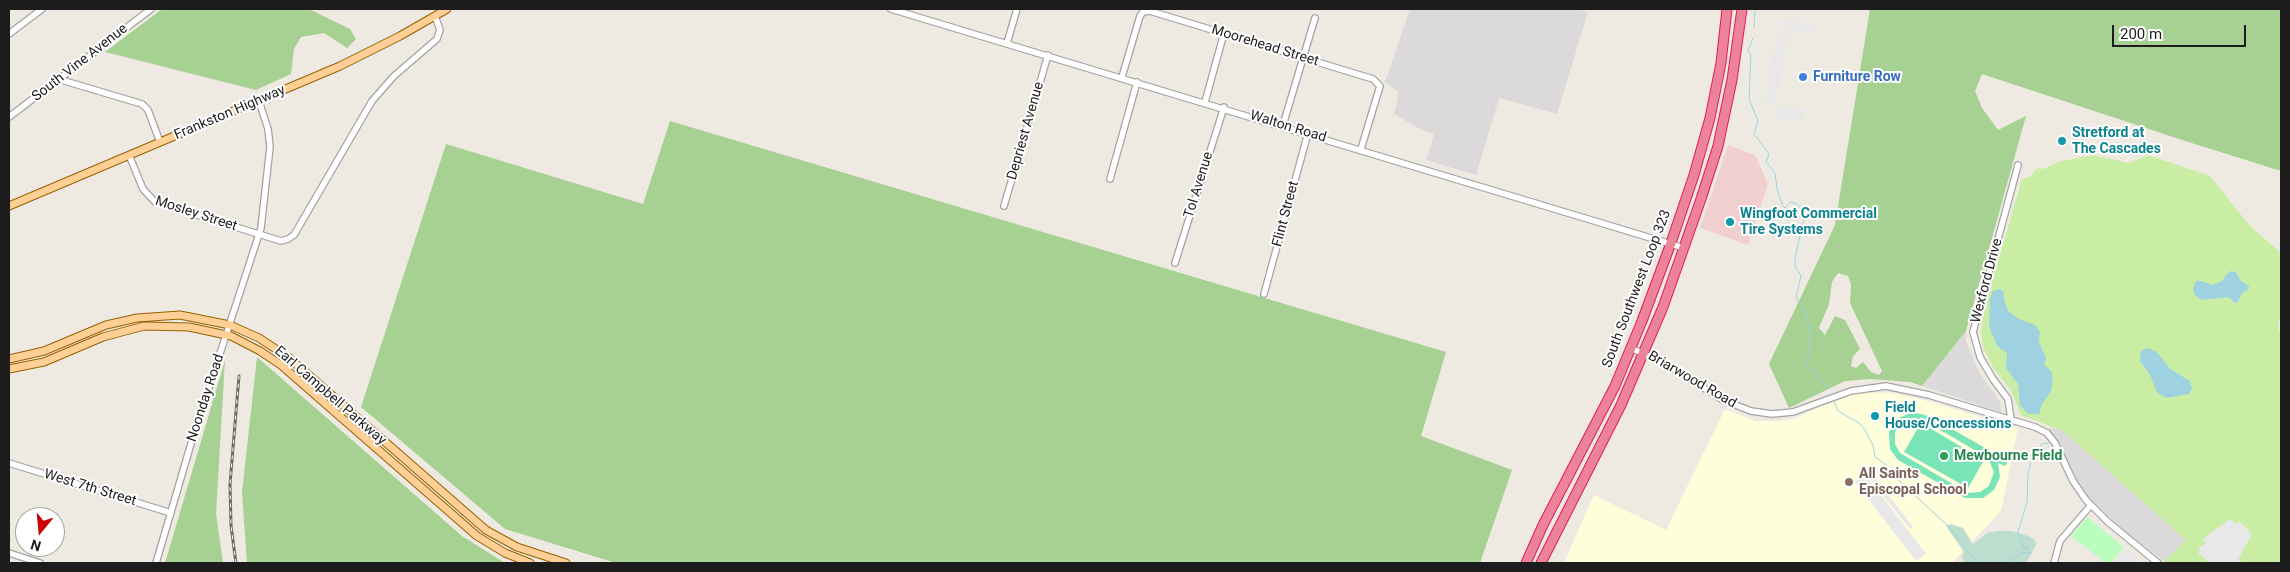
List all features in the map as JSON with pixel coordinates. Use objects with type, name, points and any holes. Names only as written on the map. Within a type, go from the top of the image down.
[{"type":"highway","name":"South Southwest Loop 323","points":[[1526,563],[1543,524],[1607,403],[1631,348],[1671,243],[1694,175],[1710,118],[1721,64],[1727,9]]},
{"type":"highway","name":"South Southwest Loop 323","points":[[1540,563],[1622,405],[1684,248],[1707,182],[1722,130],[1735,65],[1742,9]]},
{"type":"main road","name":"Frankston Highway","points":[[9,206],[359,57],[447,9]]},
{"type":"main road","name":"Earl Campbell Parkway","points":[[9,359],[44,351],[93,330],[126,320],[165,315],[195,317],[230,325],[259,338],[288,357],[474,521],[498,538],[528,552],[566,563]]},
{"type":"main road","name":"Earl Campbell Parkway","points":[[9,369],[52,359],[127,330],[161,325],[189,326],[226,335],[254,347],[281,365],[466,527],[495,548],[527,562]]},
{"type":"main road","points":[[93,330],[98,340]]},
{"type":"main road","points":[[527,562],[528,552]]},
{"type":"street","points":[[9,34],[42,9]]},
{"type":"street","name":"South Vine Avenue","points":[[9,117],[151,9]]},
{"type":"street","name":"Walton Road","points":[[891,9],[1282,125],[1684,248]]},
{"type":"street","points":[[1006,43],[1017,9]]},
{"type":"street","name":"Moorehead Street","points":[[1122,77],[1140,16],[1143,12],[1150,11],[1224,33],[1373,79],[1379,83],[1379,92],[1361,149]]},
{"type":"street","points":[[260,234],[281,240],[292,237],[372,101],[394,76],[437,39],[440,30],[435,16]]},
{"type":"street","points":[[1282,125],[1315,18]]},
{"type":"street","points":[[1204,102],[1224,33]]},
{"type":"street","name":"Depriest Avenue","points":[[1004,206],[1048,55]]},
{"type":"street","points":[[58,79],[142,104],[148,110],[160,142]]},
{"type":"street","points":[[1110,179],[1136,82]]},
{"type":"street","name":"Noonday Road","points":[[156,563],[226,335],[260,234],[270,147],[268,128],[259,101]]},
{"type":"street","name":"Tol Avenue","points":[[1175,263],[1224,108]]},
{"type":"street","name":"Flint Street","points":[[1264,294],[1308,133]]},
{"type":"street","name":"Mosley Street","points":[[130,155],[143,189],[155,202],[260,234]]},
{"type":"street","name":"Wexford Drive","points":[[2011,419],[2008,399],[1980,357],[1974,332],[2018,165]]},
{"type":"street","name":"Briarwood Road","points":[[1631,348],[1671,367],[1723,400],[1757,413],[1793,412],[1851,391],[1886,386],[1929,395],[2039,428],[2050,436],[2073,481],[2091,505],[2158,563]]},
{"type":"street","name":"West 7th Street","points":[[9,463],[171,513]]},
{"type":"street","points":[[2054,563],[2057,548],[2062,537],[2091,505]]},
{"type":"street","points":[[9,553],[40,563]]},
{"type":"shaded area","points":[[1410,9],[1575,9],[1588,12],[1557,114],[1499,98],[1476,175],[1426,160],[1434,134],[1422,130],[1394,114],[1399,92],[1385,82]]},
{"type":"shaded area","points":[[1782,19],[1816,25],[1815,34],[1781,28]]},
{"type":"shaded area","points":[[1779,34],[1788,35],[1776,103],[1764,103],[1775,45],[1778,44]]},
{"type":"shaded area","points":[[1777,105],[1804,110],[1802,122],[1777,117]]},
{"type":"shaded area","points":[[1728,145],[1755,155],[1768,184],[1748,245],[1700,228]]},
{"type":"shaded area","points":[[1966,331],[1966,341],[1979,372],[2000,402],[2001,412],[1922,386]]},
{"type":"shaded area","name":"All Saints Episcopal School","points":[[1861,392],[1891,393],[1924,400],[2018,428],[2001,511],[1952,563],[1564,563],[1594,495],[1666,530],[1725,409],[1755,421],[1780,421],[1793,419],[1847,395]]},
{"type":"shaded area","points":[[2050,427],[2063,431],[2186,540],[2164,561],[2128,534],[2089,498],[2079,484],[2060,444],[2049,429]]},
{"type":"shaded area","points":[[1865,474],[1926,554],[1916,561],[1855,482]]},
{"type":"shaded area","points":[[1876,479],[1913,527],[1910,529],[1872,482]]},
{"type":"shaded area","points":[[2230,519],[2236,524],[2239,521],[2252,534],[2238,560],[2243,563],[2209,563],[2198,553],[2200,550],[2198,548],[2206,543],[2203,539]]},
{"type":"shaded area","points":[[1951,524],[1963,528],[1973,544],[1987,533],[2011,531],[2028,536],[2035,540],[2036,545],[2026,563],[1964,563],[1962,556],[1964,552],[1946,526]]},
{"type":"shaded area","points":[[2127,549],[2137,557],[2132,563],[2121,563],[2117,560]]},
{"type":"green space","points":[[162,9],[309,9],[350,29],[356,39],[347,48],[324,33],[301,37],[294,49],[291,74],[256,90],[105,52]]},
{"type":"green space","points":[[1870,9],[2281,9],[2281,171],[1982,74],[1975,91],[1982,108],[1998,130],[2026,116],[1966,331],[1922,386],[1910,382],[1870,379],[1845,381],[1789,408],[1769,364],[1835,225]],"holes":[[[1838,273],[1848,276],[1851,285],[1850,303],[1882,371],[1879,375],[1871,372],[1863,362],[1856,368],[1851,366],[1853,356],[1860,349],[1845,320],[1835,316],[1825,335],[1819,328],[1829,304],[1832,282]]]},
{"type":"green space","points":[[670,121],[1446,352],[1421,436],[1512,470],[1480,563],[616,563],[505,529],[361,407],[446,144],[643,204]]},
{"type":"green space","points":[[2093,155],[2129,163],[2148,155],[2210,176],[2249,225],[2281,253],[2281,311],[2278,329],[2281,332],[2281,563],[2167,563],[2164,561],[2186,540],[2063,431],[2021,415],[2011,390],[1994,369],[1983,347],[1981,331],[1985,306],[2022,179],[2030,177],[2037,168],[2043,169],[2058,162]]},
{"type":"green space","points":[[257,357],[462,536],[505,563],[247,563],[242,492]]},
{"type":"green space","points":[[225,360],[216,514],[223,563],[165,563]]},
{"type":"green space","points":[[1912,412],[1929,416],[2008,461],[2005,466],[1998,463],[2000,477],[1994,490],[1983,498],[1965,498],[1898,460],[1890,449],[1889,432],[1897,419]],"holes":[[[1914,418],[1925,421],[1988,458],[1994,472],[1989,486],[1980,492],[1968,493],[1900,453],[1895,444],[1895,432],[1902,422]]]},
{"type":"green space","name":"Mewbourne Field","points":[[1921,423],[1984,460],[1968,488],[1904,452]]},
{"type":"green space","points":[[2087,517],[2124,547],[2111,563],[2106,563],[2071,536]]},
{"type":"water","points":[[2231,271],[2236,272],[2240,280],[2249,286],[2248,290],[2242,293],[2238,302],[2235,303],[2228,297],[2202,300],[2195,295],[2193,288],[2196,281],[2212,285],[2222,281]]},
{"type":"water","points":[[2000,289],[2003,291],[2009,312],[2019,319],[2035,325],[2040,332],[2039,342],[2046,358],[2044,365],[2051,371],[2053,378],[2051,391],[2042,404],[2039,414],[2028,414],[2020,405],[2018,384],[2006,368],[2007,353],[1997,346],[1989,326],[1990,298],[1993,291]]},
{"type":"water","points":[[2147,348],[2157,352],[2170,369],[2190,381],[2192,389],[2189,394],[2166,398],[2157,392],[2149,373],[2140,361],[2141,351]]},
{"type":"waterway","points":[[1754,27],[1755,9]]},
{"type":"waterway","points":[[1753,38],[1748,51],[1751,55],[1749,99],[1758,121],[1754,134],[1769,154],[1766,162],[1775,173],[1777,189],[1783,206],[1785,208],[1790,202],[1797,204],[1802,210],[1804,218],[1795,258],[1795,266],[1801,276],[1796,297],[1806,313],[1810,334],[1810,352],[1804,366],[1814,370],[1815,375],[1829,388]]},
{"type":"waterway","points":[[1834,401],[1838,411],[1859,423],[1865,430],[1873,445],[1875,457],[1886,465],[1894,476],[1948,526],[1977,563]]},
{"type":"waterway","points":[[2028,553],[2028,548],[2024,548],[2018,532],[2027,502],[2028,474],[2033,454],[2042,444],[2049,443]]},
{"type":"waterway","points":[[2005,563],[2023,553],[2031,553]]},
{"type":"railway","points":[[236,563],[231,526],[230,484],[239,376]]},
{"type":"place","name":"Furniture Row","points":[[1803,77]]},
{"type":"place","name":"Stretford at The Cascades","points":[[2062,141]]},
{"type":"place","name":"Wingfoot Commercial Tire Systems","points":[[1730,222]]},
{"type":"place","name":"Field House/Concessions","points":[[1875,416]]},
{"type":"place","name":"Mewbourne Field","points":[[1944,456]]},
{"type":"place","name":"All Saints Episcopal School","points":[[1849,482]]}]
